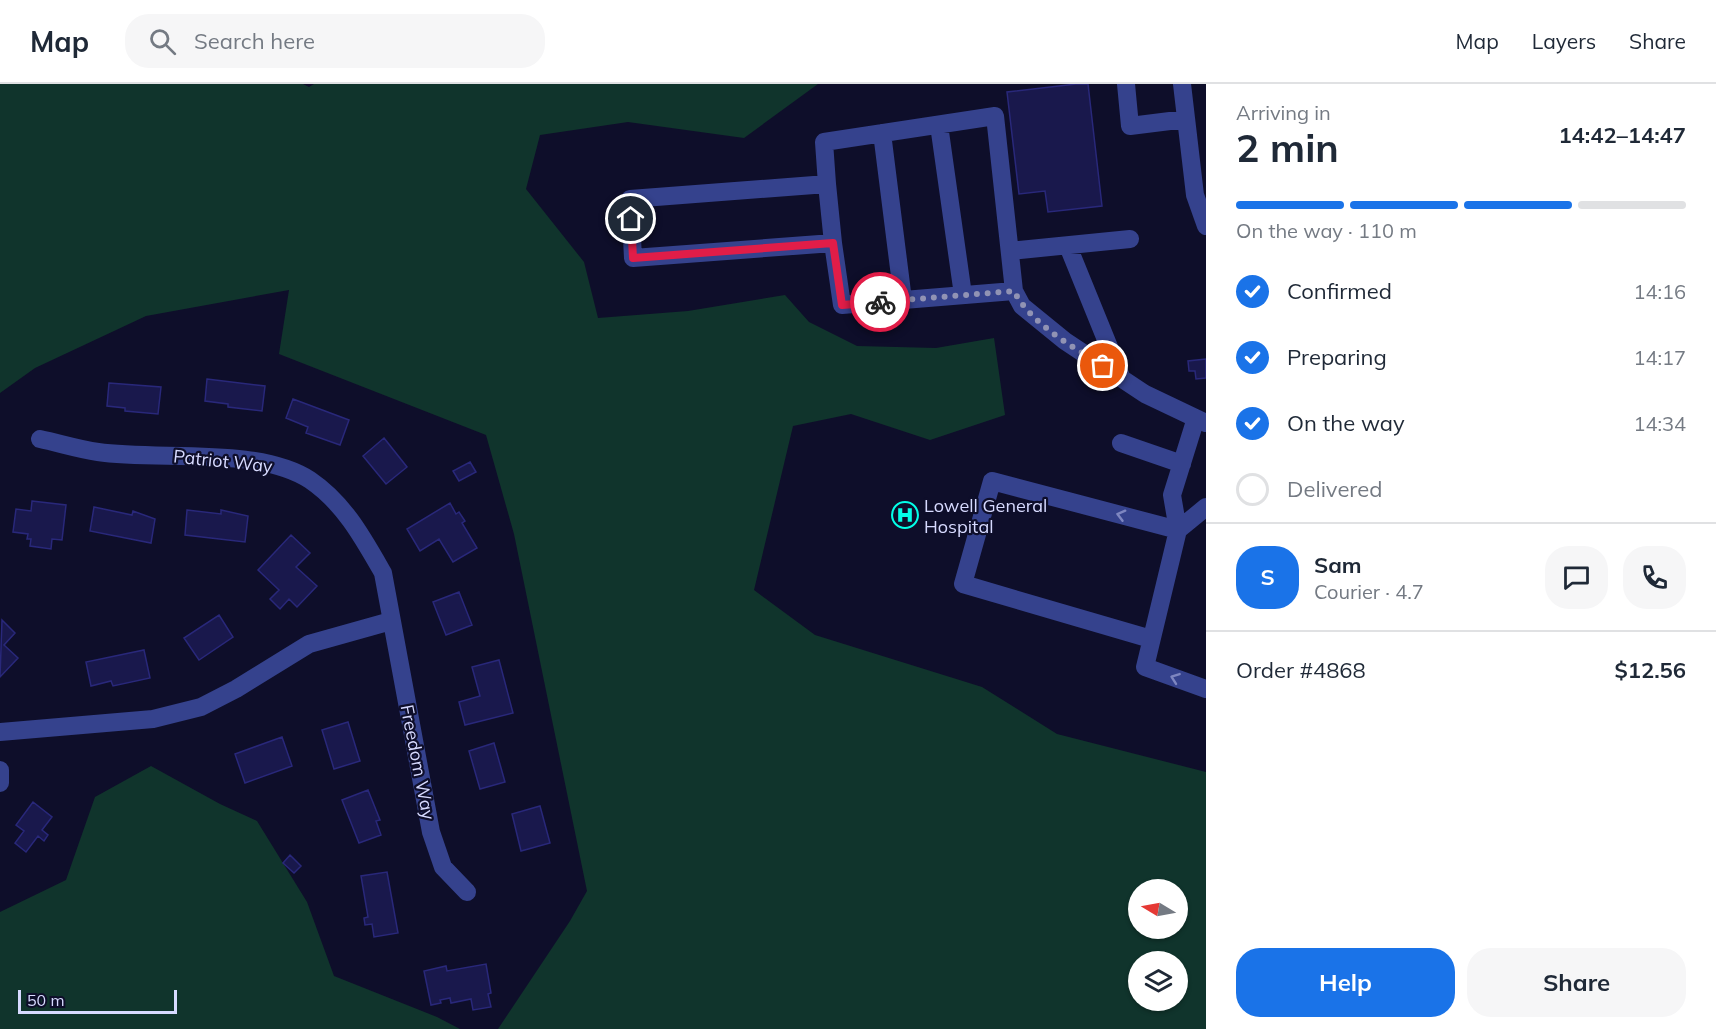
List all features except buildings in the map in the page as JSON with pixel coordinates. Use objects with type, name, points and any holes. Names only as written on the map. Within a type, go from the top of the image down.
[{"type":"street","points":[[1126,84],[1130,126],[1186,119]]},
{"type":"street","points":[[1182,84],[1195,195],[1206,226]]},
{"type":"street","points":[[1014,291],[842,305],[833,243],[824,142],[995,116],[1014,291],[1022,306],[1065,341],[1145,394],[1201,421],[1182,464],[1172,495],[1178,530],[1145,667],[1206,689]]},
{"type":"street","points":[[939,125],[963,295]]},
{"type":"street","points":[[882,134],[903,300]]},
{"type":"street","points":[[827,184],[630,199],[633,258],[833,243]]},
{"type":"street","points":[[1010,251],[1130,239]]},
{"type":"street","points":[[1068,246],[1122,379]]},
{"type":"street","name":"Patriot Way","points":[[40,439],[99,452],[271,463],[309,480],[339,504],[362,535],[382,573],[391,621]]},
{"type":"street","points":[[1121,443],[1182,464]]},
{"type":"street","points":[[1151,639],[963,584],[992,482],[1178,530]]},
{"type":"street","points":[[1178,530],[1206,507]]},
{"type":"street","points":[[0,732],[153,719],[201,707],[237,689],[309,644],[391,621]]},
{"type":"street","name":"Freedom Way","points":[[391,621],[431,832],[443,867],[467,892]]},
{"type":"street","points":[[0,770],[0,783]]},
{"type":"green space","points":[[0,84],[303,84],[309,87],[314,84],[818,84],[744,138],[628,122],[540,135],[526,189],[584,262],[598,318],[688,311],[785,295],[809,322],[857,346],[936,348],[994,338],[1005,415],[930,440],[851,414],[793,426],[754,590],[815,635],[982,687],[1057,734],[1206,772],[1206,1029],[498,1029],[570,921],[587,891],[514,534],[486,435],[279,354],[289,290],[146,316],[35,368],[0,393]]},
{"type":"green space","points":[[151,766],[220,804],[257,821],[307,902],[334,976],[437,1017],[460,1029],[0,1029],[0,912],[66,880],[95,797]]},
{"type":"way so far","points":[[880,302],[1014,291],[1022,306],[1065,341],[1103,366]]},
{"type":"place","name":"Lowell General Hospital","points":[[905,515]]},
{"type":"route","points":[[631,219],[633,258],[833,243],[842,305],[880,302]]}]
